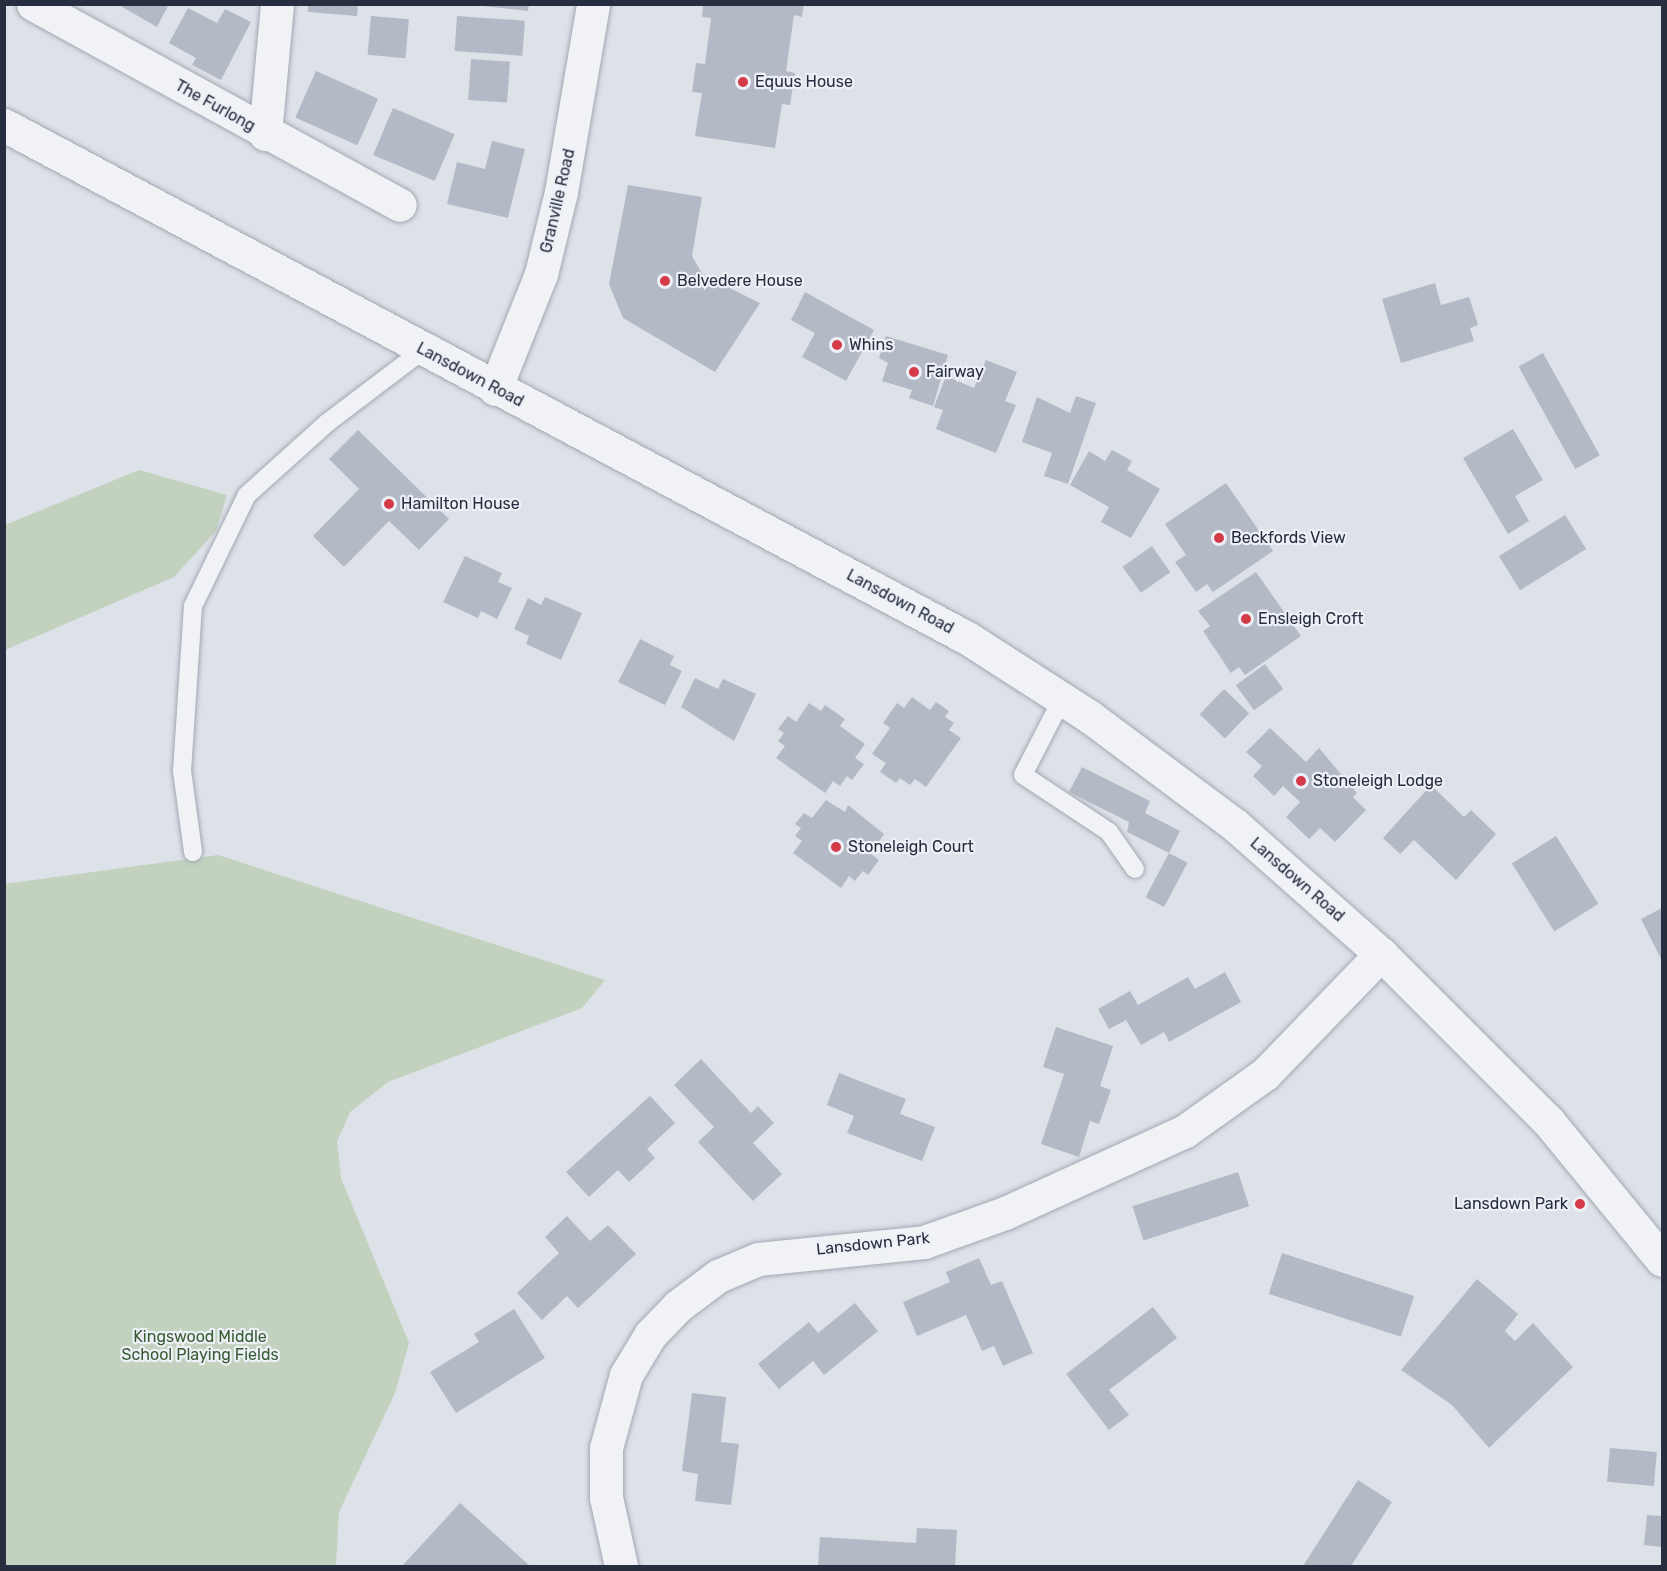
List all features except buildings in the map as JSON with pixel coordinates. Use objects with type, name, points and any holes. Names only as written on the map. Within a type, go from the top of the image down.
[{"type":"street","name":"The Furlong","points":[[33,4],[265,134],[399,205]]},
{"type":"street","points":[[265,134],[277,4]]},
{"type":"street","name":"Granville Road","points":[[495,389],[523,322],[551,233],[593,4]]},
{"type":"street","name":"Lansdown Road","points":[[4,125],[495,389],[969,639],[1062,699],[1234,825],[1381,954],[1549,1122],[1662,1260]]},
{"type":"street","name":"Lansdown Park","points":[[621,1566],[606,1497],[606,1448],[626,1375],[650,1335],[678,1306],[718,1276],[758,1259],[924,1242],[1005,1213],[1185,1131],[1265,1074],[1381,954]]},
{"type":"lane","points":[[193,852],[182,771],[193,606],[248,495],[327,423],[423,350]]},
{"type":"lane","points":[[1062,699],[1023,776],[1109,832],[1135,869]]},
{"type":"green space","points":[[139,470],[227,495],[216,531],[174,577],[5,650],[5,525]]},
{"type":"green space","name":"Kingswood Middle School Playing Fields","points":[[218,855],[605,980],[582,1008],[388,1082],[350,1112],[337,1142],[341,1178],[409,1343],[395,1393],[339,1512],[336,1566],[5,1566],[4,884]]},
{"type":"place","name":"Equus House","points":[[743,82]]},
{"type":"place","name":"Belvedere House","points":[[665,281]]},
{"type":"place","name":"Whins","points":[[837,345]]},
{"type":"place","name":"Fairway","points":[[914,372]]},
{"type":"place","name":"Hamilton House","points":[[389,504]]},
{"type":"place","name":"Beckfords View","points":[[1219,538]]},
{"type":"place","name":"Ensleigh Croft","points":[[1246,619]]},
{"type":"place","name":"Stoneleigh Lodge","points":[[1301,781]]},
{"type":"place","name":"Stoneleigh Court","points":[[836,847]]},
{"type":"place","name":"Lansdown Park","points":[[1580,1204]]}]
